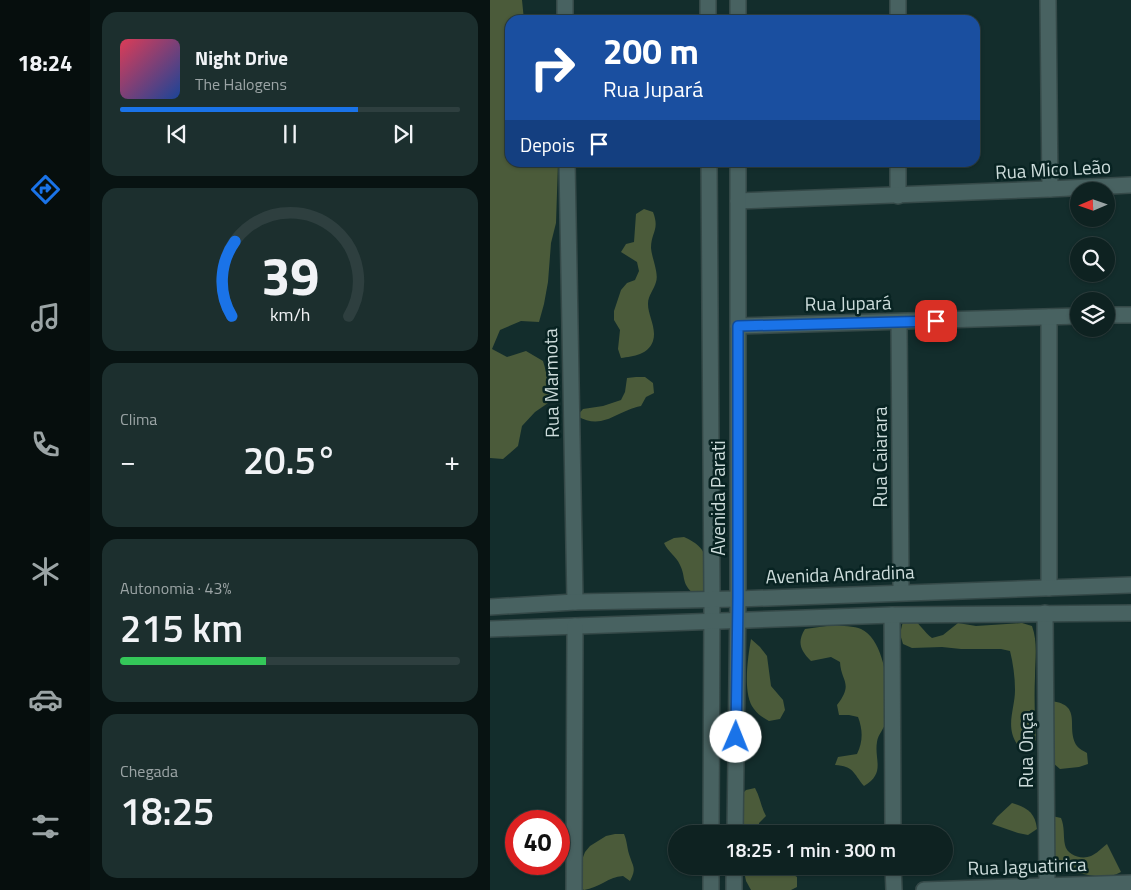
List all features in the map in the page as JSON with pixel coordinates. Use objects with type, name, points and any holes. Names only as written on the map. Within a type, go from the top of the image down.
[{"type":"street","points":[[564,0],[565,15]]},
{"type":"street","points":[[708,0],[708,15]]},
{"type":"street","points":[[738,0],[738,15]]},
{"type":"street","points":[[898,0],[898,15]]},
{"type":"street","points":[[1048,0],[1050,190]]},
{"type":"street","name":"Rua Marmota","points":[[568,167],[575,602]]},
{"type":"street","name":"Avenida Parati","points":[[709,167],[712,599],[711,825]]},
{"type":"street","name":"Avenida Parati","points":[[735,825],[738,620],[738,167]]},
{"type":"street","points":[[898,167],[898,196]]},
{"type":"street","name":"Rua Mico Leão","points":[[738,201],[1050,190],[1131,185]]},
{"type":"street","points":[[1115,316],[1131,315]]},
{"type":"street","name":"Rua Jupará","points":[[738,326],[1070,316]]},
{"type":"street","points":[[1049,317],[1049,588]]},
{"type":"street","name":"Rua Caiarara","points":[[899,322],[901,592]]},
{"type":"street","name":"Avenida Andradina","points":[[490,607],[575,602],[1131,585]]},
{"type":"street","points":[[490,629],[892,615],[1131,612]]},
{"type":"street","name":"Rua Onça","points":[[1045,613],[1047,886]]},
{"type":"street","points":[[892,615],[893,825]]},
{"type":"street","points":[[574,890],[575,626]]},
{"type":"street","points":[[711,875],[711,890]]},
{"type":"street","points":[[734,875],[734,890]]},
{"type":"street","points":[[894,875],[894,890]]},
{"type":"street","name":"Rua Jaguatirica","points":[[924,890],[1131,883]]},
{"type":"green space","points":[[490,0],[522,0],[524,15],[505,15],[505,167],[558,167],[556,223],[551,243],[548,282],[539,322],[521,321],[500,330],[492,349],[507,357],[526,351],[543,361],[549,382],[551,401],[535,412],[522,426],[518,446],[503,459],[490,458]]},
{"type":"green space","points":[[644,209],[653,212],[656,223],[651,248],[657,278],[648,304],[654,336],[651,346],[644,352],[621,358],[618,349],[620,330],[614,320],[614,311],[621,290],[627,283],[635,280],[639,271],[637,262],[621,252],[626,244],[634,242],[636,214]]},
{"type":"green space","points":[[645,377],[653,383],[654,393],[646,397],[641,406],[602,421],[586,420],[577,416],[583,409],[603,406],[621,400],[625,392],[627,378]]},
{"type":"green space","points":[[684,537],[698,545],[705,555],[709,584],[703,593],[693,593],[689,589],[685,583],[682,569],[664,543],[674,538]]},
{"type":"green space","points":[[912,618],[932,638],[943,635],[958,623],[976,626],[1022,623],[1032,626],[1036,645],[1036,740],[1027,745],[1017,744],[1013,737],[1011,724],[1015,685],[1010,651],[942,647],[912,648],[903,644],[900,634],[903,621]]},
{"type":"green space","points":[[834,625],[858,628],[869,635],[876,645],[885,670],[888,698],[886,721],[877,742],[878,766],[875,776],[864,786],[850,769],[835,765],[838,757],[857,754],[862,736],[858,717],[839,715],[837,705],[846,687],[840,662],[831,657],[811,661],[804,653],[800,642],[805,629]]},
{"type":"green space","points":[[751,639],[767,656],[771,686],[783,700],[785,710],[780,719],[769,721],[757,713],[750,702],[747,675]]},
{"type":"green space","points":[[1051,701],[1061,703],[1071,712],[1074,739],[1078,747],[1087,753],[1088,764],[1060,769],[1053,763]]},
{"type":"green space","points":[[755,788],[766,816],[759,825],[743,825],[739,797],[746,790]]},
{"type":"green space","points":[[1012,803],[1030,812],[1037,829],[1028,835],[992,824]]},
{"type":"green space","points":[[1052,816],[1061,818],[1065,845],[1068,852],[1075,856],[1087,857],[1107,844],[1121,872],[1101,877],[1071,872],[1061,868],[1052,851]]},
{"type":"green space","points":[[624,834],[625,837],[634,868],[630,881],[623,876],[584,890],[578,886],[580,865],[585,852],[590,846],[606,836]]},
{"type":"green space","points":[[745,875],[794,875],[797,877],[797,887],[791,890],[751,890]]},
{"type":"route","points":[[736,737],[738,326],[936,321]]}]
